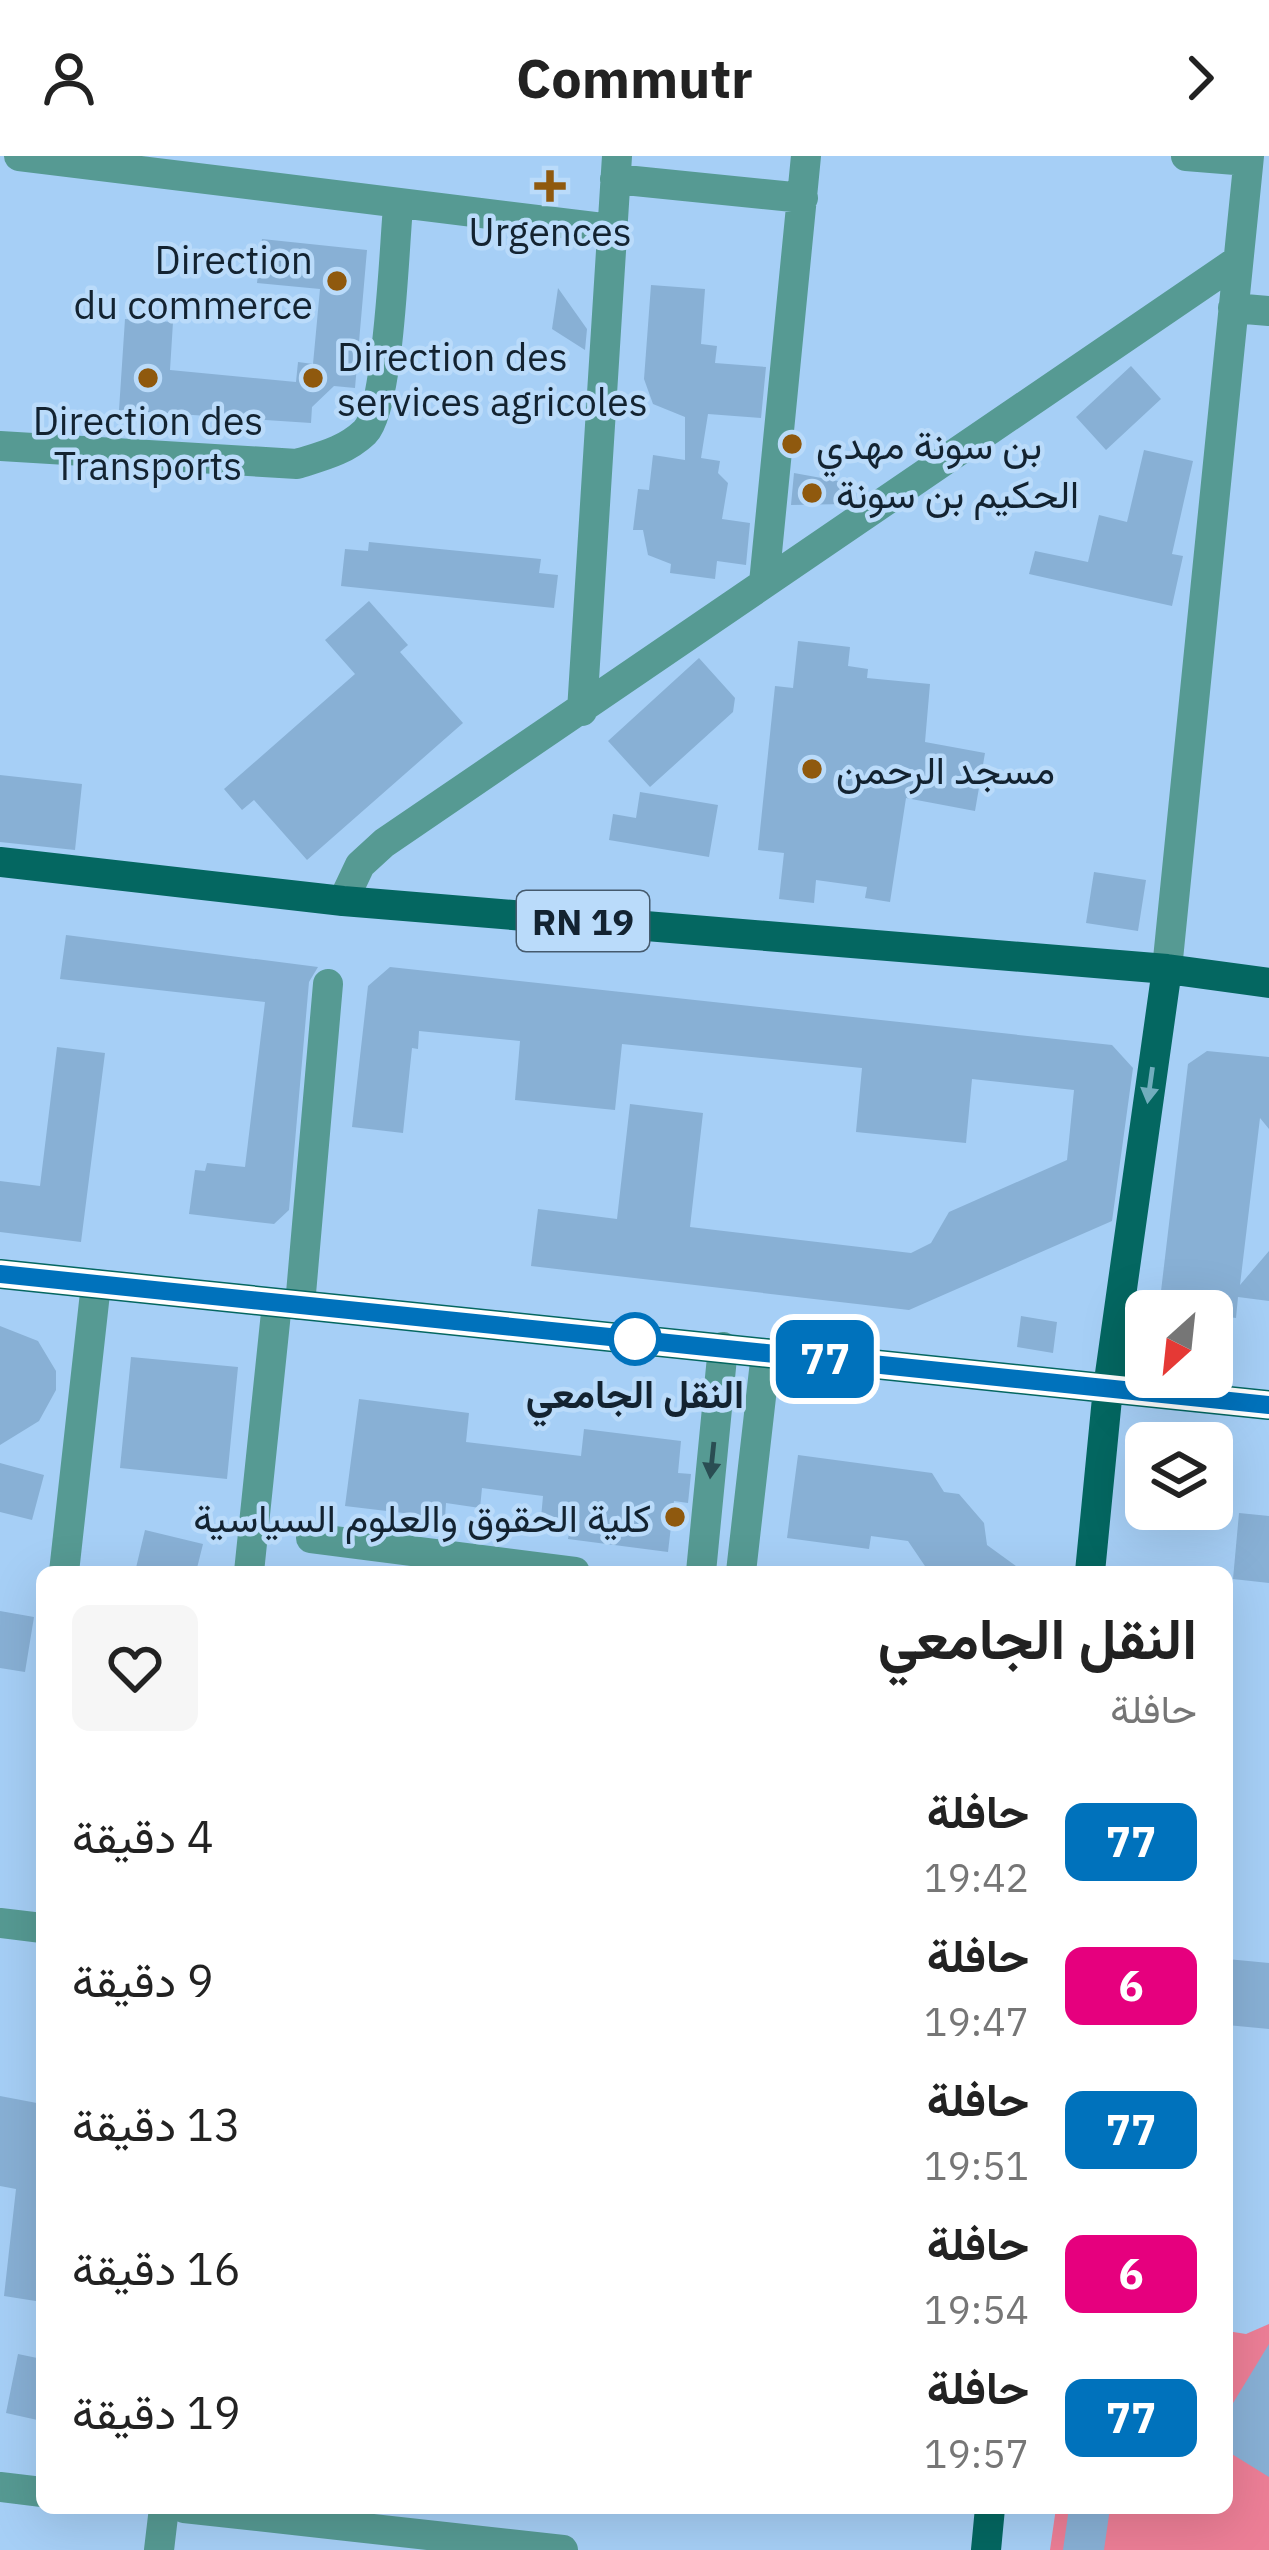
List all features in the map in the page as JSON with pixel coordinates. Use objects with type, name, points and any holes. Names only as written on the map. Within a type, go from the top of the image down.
[{"type":"main road","name":"RN 19","points":[[0,862],[343,901],[1167,969]]},
{"type":"main road","points":[[1091,1566],[1108,1388],[1167,969],[1269,983]]},
{"type":"main road","points":[[0,1274],[1269,1405]]},
{"type":"main road","points":[[986,2550],[990,2514]]},
{"type":"street","points":[[0,159],[9,156]]},
{"type":"street","points":[[19,156],[611,230]]},
{"type":"street","points":[[764,583],[806,156]]},
{"type":"street","points":[[1167,969],[1249,158],[1186,156]]},
{"type":"street","points":[[582,711],[616,168],[803,198]]},
{"type":"street","points":[[0,446],[296,464],[340,450],[369,428],[380,396],[398,207]]},
{"type":"street","points":[[343,901],[360,865],[384,843],[1237,261]]},
{"type":"street","points":[[1233,308],[1269,311]]},
{"type":"street","points":[[250,1566],[328,984]]},
{"type":"street","points":[[65,1566],[96,1284]]},
{"type":"street","points":[[702,1566],[723,1347]]},
{"type":"street","points":[[742,1566],[766,1353]]},
{"type":"street","points":[[311,1538],[438,1565]]},
{"type":"street","points":[[0,1923],[36,1927]]},
{"type":"street","points":[[0,2487],[36,2491]]},
{"type":"street","points":[[160,2550],[163,2514]]},
{"type":"street","points":[[238,2514],[551,2549]]},
{"type":"shaded area","points":[[1269,2324],[1269,2550],[1050,2550],[1055,2514],[1233,2514],[1233,2332],[1246,2334]]},
{"type":"building","points":[[262,239],[367,250],[355,388],[334,386],[312,407],[311,423],[119,410],[125,319],[173,322],[170,370],[296,382],[298,362],[313,364],[320,289],[257,283]]},
{"type":"building","points":[[651,285],[705,289],[701,344],[717,346],[715,363],[766,367],[761,418],[708,414],[701,458],[720,461],[718,473],[728,483],[722,519],[750,523],[746,565],[717,561],[715,579],[670,573],[671,564],[648,555],[643,530],[633,530],[638,489],[649,490],[653,455],[685,460],[685,417],[653,404],[644,379]]},
{"type":"building","points":[[558,288],[587,329],[585,350],[552,329]]},
{"type":"building","points":[[1131,366],[1161,399],[1106,450],[1076,417]]},
{"type":"building","points":[[1144,450],[1193,461],[1172,554],[1183,556],[1172,606],[1029,574],[1035,551],[1088,562],[1099,515],[1127,522]]},
{"type":"building","name":"الحكيم بن سونة","points":[[794,473],[849,483],[846,504],[791,505]]},
{"type":"building","points":[[369,542],[541,559],[539,573],[558,575],[554,608],[341,586],[345,549],[368,551]]},
{"type":"building","points":[[369,601],[408,645],[400,652],[463,723],[307,860],[254,800],[242,810],[224,789],[355,674],[325,640]]},
{"type":"building","points":[[798,641],[850,647],[848,666],[868,669],[867,678],[930,684],[925,742],[985,753],[975,811],[906,798],[890,902],[865,898],[867,887],[816,880],[814,903],[779,899],[784,853],[758,850],[775,686],[793,688]]},
{"type":"building","points":[[699,658],[735,698],[733,712],[650,787],[608,741]]},
{"type":"building","points":[[0,775],[82,784],[75,850],[0,842]]},
{"type":"building","points":[[640,792],[718,805],[709,857],[609,840],[613,814],[636,818]]},
{"type":"building","points":[[1094,872],[1146,880],[1138,931],[1086,923]]},
{"type":"building","points":[[66,935],[318,967],[309,982],[289,1210],[274,1224],[189,1214],[195,1170],[205,1171],[207,1163],[245,1167],[265,1002],[60,979]]},
{"type":"building","points":[[390,967],[1112,1045],[1133,1068],[1112,1221],[909,1310],[531,1266],[538,1209],[617,1219],[630,1104],[703,1113],[690,1227],[911,1253],[931,1243],[949,1212],[1067,1160],[1074,1090],[972,1079],[966,1143],[856,1132],[862,1068],[622,1044],[615,1110],[515,1100],[520,1041],[419,1031],[418,1049],[412,1048],[403,1133],[352,1127],[368,986]]},
{"type":"building","points":[[57,1047],[105,1053],[81,1242],[0,1232],[0,1181],[40,1186]]},
{"type":"building","points":[[1207,1051],[1269,1057],[1269,1129],[1260,1118],[1240,1285],[1269,1251],[1269,1301],[1238,1297],[1236,1318],[1233,1290],[1161,1290],[1188,1064]]},
{"type":"building","points":[[1021,1316],[1057,1322],[1053,1353],[1017,1347]]},
{"type":"building","points":[[0,1326],[38,1341],[56,1371],[56,1390],[39,1421],[0,1445]]},
{"type":"building","points":[[131,1357],[238,1367],[227,1479],[120,1468]]},
{"type":"building","points":[[359,1399],[469,1413],[466,1442],[581,1456],[584,1429],[681,1441],[678,1473],[691,1474],[688,1503],[674,1501],[668,1552],[568,1539],[571,1522],[541,1518],[543,1496],[482,1488],[480,1508],[446,1503],[445,1518],[345,1506]]},
{"type":"building","points":[[798,1455],[932,1473],[944,1492],[959,1494],[984,1523],[987,1545],[1016,1566],[925,1566],[908,1541],[871,1536],[869,1549],[787,1538]]},
{"type":"building","points":[[0,1463],[44,1475],[32,1520],[0,1512]]},
{"type":"building","points":[[1239,1513],[1269,1516],[1269,1583],[1233,1579]]},
{"type":"building","points":[[145,1530],[203,1544],[198,1566],[136,1566]]},
{"type":"building","points":[[0,1611],[34,1617],[25,1672],[0,1668]]},
{"type":"building","points":[[1233,1960],[1269,1963],[1269,2029],[1233,2026]]},
{"type":"building","points":[[0,2096],[36,2103],[36,2301],[4,2296],[16,2189],[0,2186]]},
{"type":"building","points":[[1269,2344],[1269,2477],[1233,2455],[1233,2403]]},
{"type":"building","points":[[18,2354],[36,2358],[36,2420],[6,2413]]},
{"type":"building","points":[[1068,2514],[1109,2514],[1104,2550],[1063,2550]]},
{"type":"bus line","name":"77","points":[[0,1274],[1269,1405]]},
{"type":"place","name":"Urgences","points":[[550,186]]},
{"type":"place","name":"Direction du commerce","points":[[337,281]]},
{"type":"place","name":"Direction des Transports","points":[[148,378]]},
{"type":"place","name":"Direction des services agricoles","points":[[313,378]]},
{"type":"place","name":"بن سونة مهدي","points":[[792,444]]},
{"type":"place","name":"الحكيم بن سونة","points":[[812,493]]},
{"type":"place","name":"مسجد الرحمن","points":[[812,769]]},
{"type":"place","name":"النقل الجامعي","points":[[635,1339]]},
{"type":"place","name":"كلية الحقوق والعلوم السياسية","points":[[675,1517]]}]
